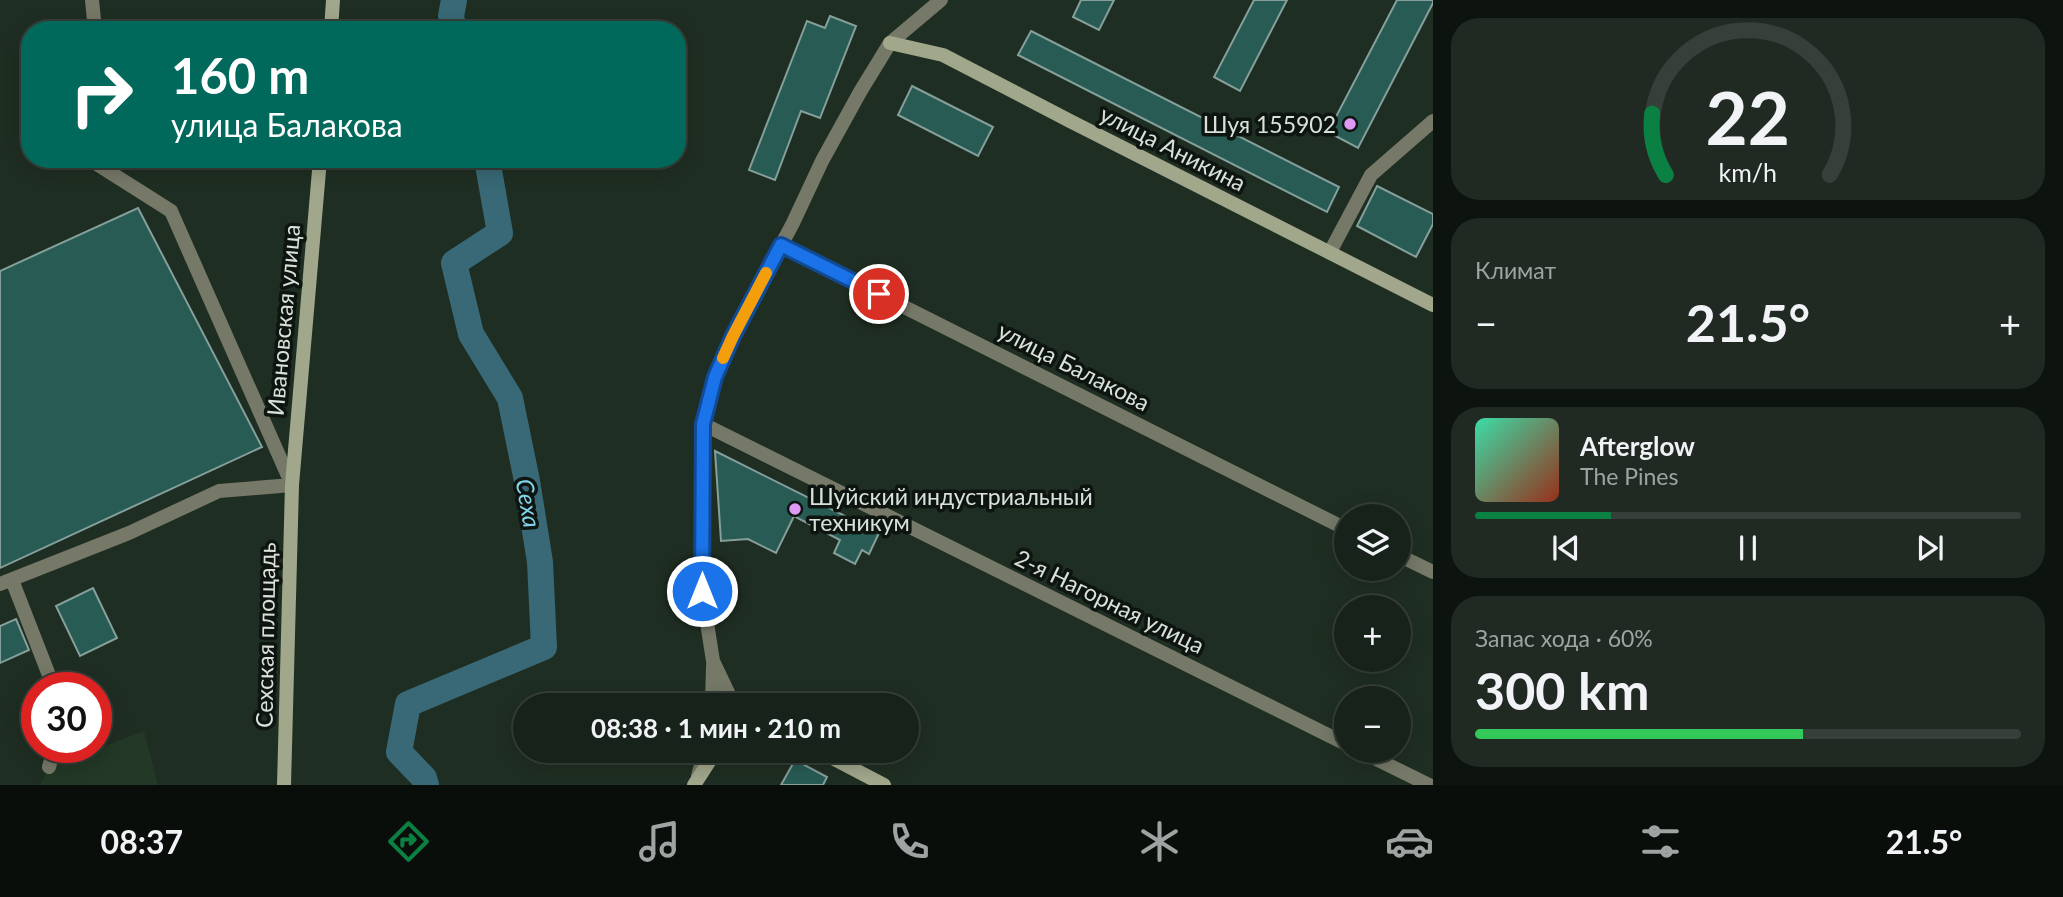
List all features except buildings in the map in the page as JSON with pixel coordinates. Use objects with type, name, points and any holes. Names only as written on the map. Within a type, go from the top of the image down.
[{"type":"street","points":[[92,0],[94,21]]},
{"type":"street","points":[[332,21],[333,0]]},
{"type":"street","points":[[712,693],[713,661],[702,591],[703,424],[715,377],[822,161],[860,92],[890,43],[941,0]]},
{"type":"street","name":"улица Аникина","points":[[890,43],[943,55],[1433,304]]},
{"type":"street","points":[[1330,252],[1371,175],[1433,121]]},
{"type":"street","points":[[47,672],[6,582],[129,533],[219,491],[292,485],[171,211],[103,168]]},
{"type":"street","name":"Ивановская улица","points":[[292,485],[319,168]]},
{"type":"street","name":"улица Балакова","points":[[781,245],[1334,523]]},
{"type":"street","name":"2-я Нагорная улица","points":[[703,424],[1334,738]]},
{"type":"street","name":"Сехская площадь","points":[[284,785],[292,485]]},
{"type":"street","points":[[1411,561],[1433,572]]},
{"type":"street","points":[[713,661],[728,693]]},
{"type":"street","points":[[49,767],[50,763]]},
{"type":"street","points":[[695,784],[701,763]]},
{"type":"street","points":[[695,784],[708,763]]},
{"type":"street","points":[[842,763],[884,785]]},
{"type":"street","points":[[1384,763],[1429,785]]},
{"type":"shaded area","points":[[144,731],[158,785],[40,785],[49,767],[60,763],[112,763],[112,743]]},
{"type":"waterway","name":"Сеха","points":[[452,21],[454,0]]},
{"type":"waterway","name":"Сеха","points":[[426,785],[424,778],[399,752],[408,704],[544,647],[540,562],[510,398],[471,334],[454,263],[500,233],[489,168]]},
{"type":"slow traffic","points":[[723,358],[766,273]]},
{"type":"place","name":"Шуя 155902","points":[[1350,124]]},
{"type":"place","name":"Шуйский индустриальный техникум","points":[[795,509]]},
{"type":"route","points":[[702,591],[703,424],[715,377],[733,336],[781,245],[879,294]]}]
